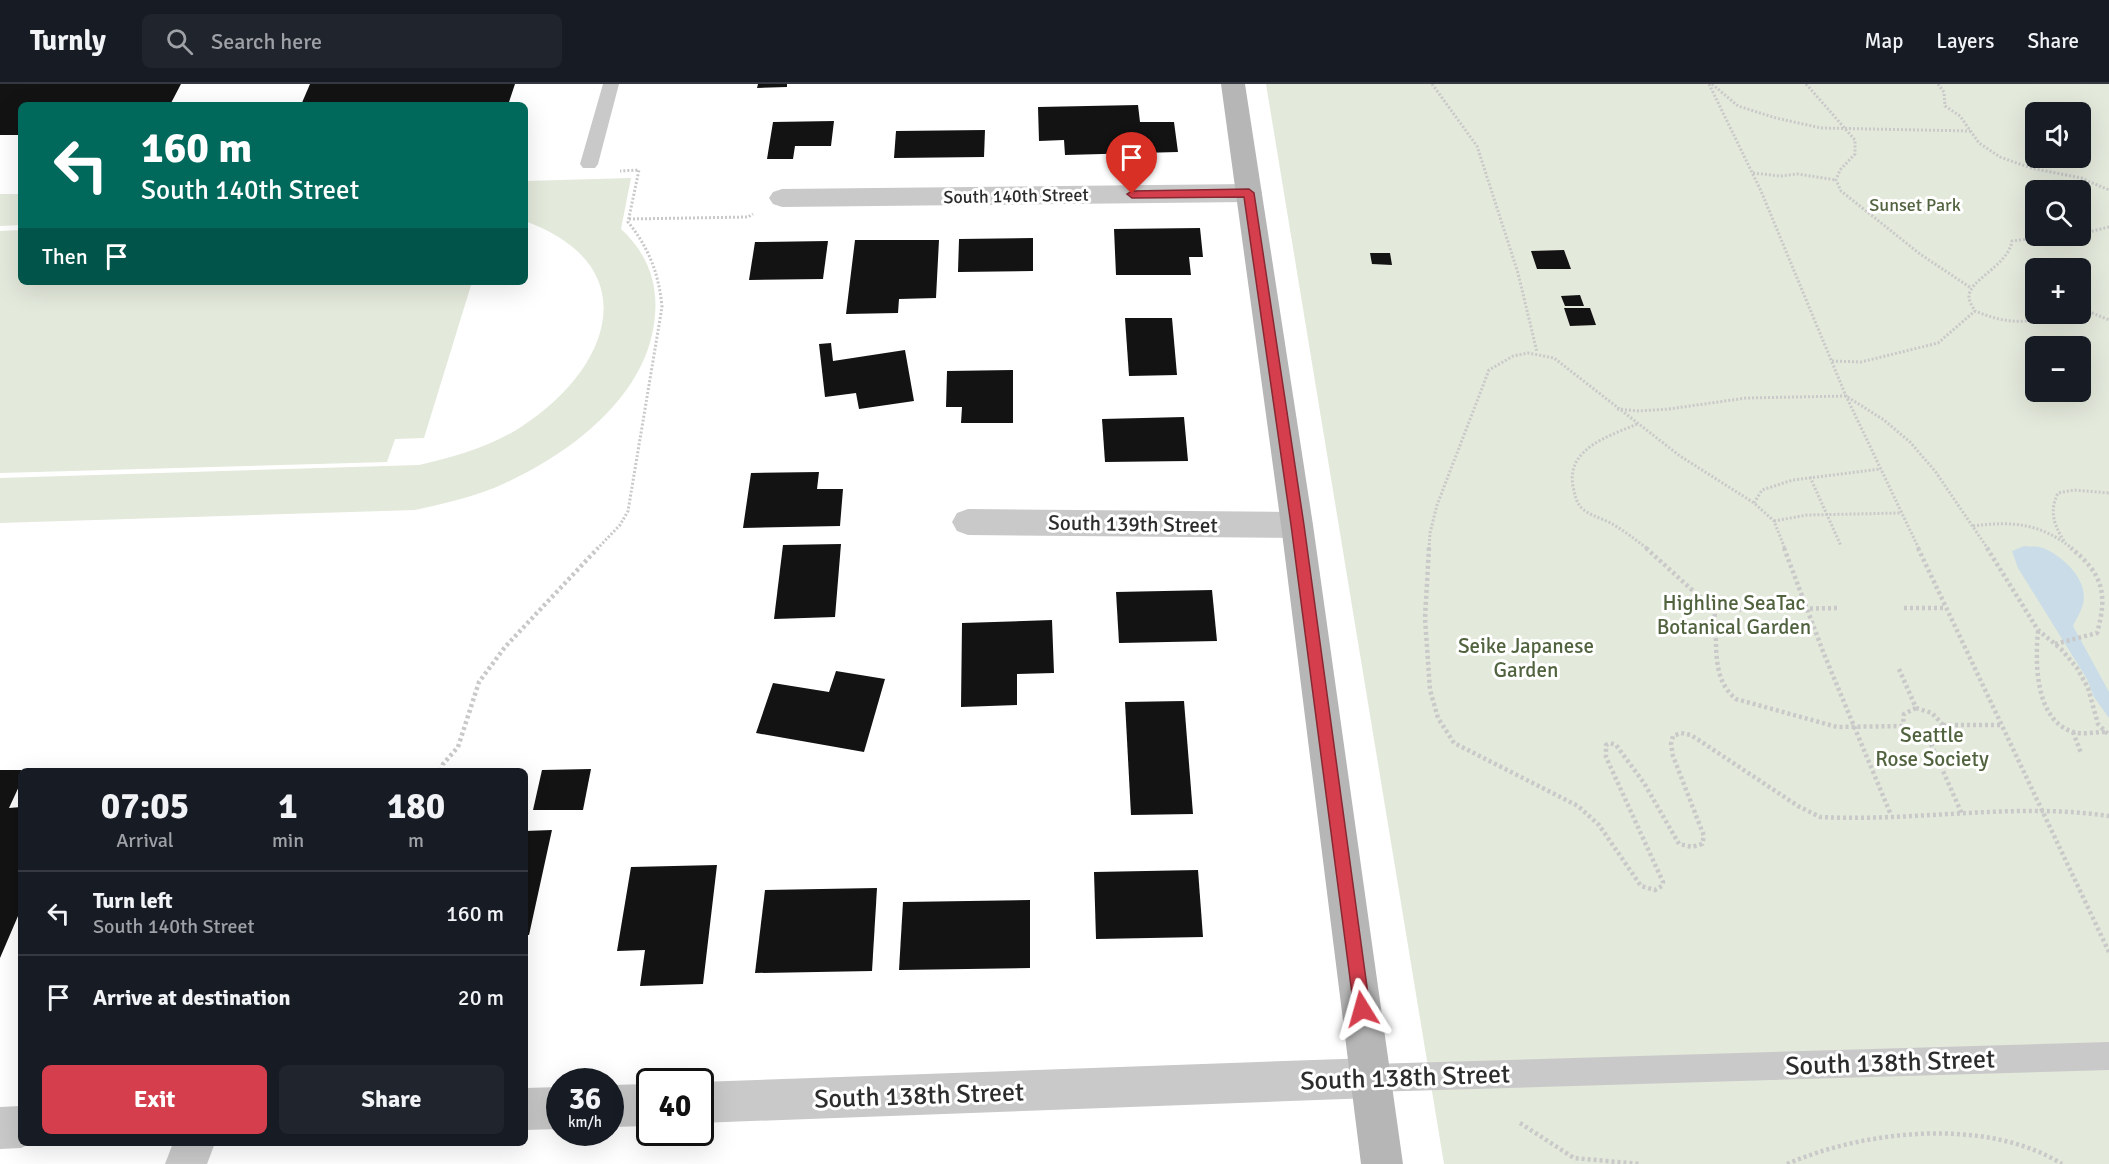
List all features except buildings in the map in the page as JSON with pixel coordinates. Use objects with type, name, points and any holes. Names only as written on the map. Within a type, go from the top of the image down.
[{"type":"street","points":[[1233,84],[1297,525],[1382,1164]]},
{"type":"street","name":"South 140th Street","points":[[782,198],[1249,193]]},
{"type":"street","name":"South 139th Street","points":[[968,522],[1297,525]]},
{"type":"street","name":"South 138th Street","points":[[714,1102],[1371,1078]]},
{"type":"street","points":[[528,1109],[546,1108]]},
{"type":"street","points":[[0,1128],[18,1127]]},
{"type":"street","points":[[186,1164],[193,1146]]},
{"type":"lane","points":[[590,164],[611,84]]},
{"type":"lane","name":"South 138th Street","points":[[1371,1078],[2109,1056]]},
{"type":"path","points":[[1432,84],[1477,146],[1518,273],[1537,352]]},
{"type":"path","points":[[1711,84],[1738,106],[1800,124],[1844,128],[1970,131]]},
{"type":"path","points":[[1711,84],[1753,173],[1846,396],[2109,952]]},
{"type":"path","points":[[1806,84],[1855,140],[1855,154],[1840,170],[1836,180],[1841,190],[1912,249],[1948,275],[1971,288]]},
{"type":"path","points":[[1938,84],[1944,92],[1945,106],[1960,116],[1979,143],[2000,158],[2031,168],[2081,177],[2109,190]]},
{"type":"path","points":[[442,768],[458,747],[479,682],[505,647],[620,525],[628,511],[662,307],[660,283],[653,259],[641,238],[628,222],[639,170],[587,172],[590,164]]},
{"type":"path","points":[[1753,173],[1780,176],[1798,174],[1836,180]]},
{"type":"path","points":[[629,219],[748,217]]},
{"type":"path","points":[[2091,231],[2109,227]]},
{"type":"path","points":[[2025,239],[2012,240],[2010,253],[1971,288],[1969,298],[1975,311],[1991,318],[2015,323],[2025,322]]},
{"type":"path","points":[[1833,361],[1861,362],[1938,343],[1975,311]]},
{"type":"path","points":[[2091,312],[2109,320]]},
{"type":"path","points":[[1891,815],[1806,608],[1774,521],[1754,503],[1680,456],[1616,409],[1554,358],[1537,352],[1513,356],[1490,370],[1437,505],[1430,533],[1425,618],[1428,678],[1438,718],[1454,743],[1578,806],[1599,825],[1641,886],[1655,890],[1662,886],[1663,882],[1606,757],[1606,745],[1610,742],[1616,745],[1644,783],[1679,844],[1692,847],[1702,843],[1704,836],[1673,756],[1671,744],[1673,736],[1681,733],[1691,735],[1798,806],[1820,816],[1839,818],[2042,812],[2081,812],[2109,816]]},
{"type":"path","points":[[1616,409],[1639,411],[1669,409],[1746,398],[1846,396],[1884,420],[1910,442],[1935,471],[1973,526],[2038,630],[2055,644],[2077,668],[2088,688],[2098,724],[2107,734]]},
{"type":"path","points":[[1637,424],[1596,442],[1578,456],[1573,466],[1572,480],[1576,500],[1584,510],[1613,524],[1653,553],[1714,610],[1717,660],[1721,684],[1726,693],[1736,699],[1837,727],[1904,726]]},
{"type":"path","points":[[1754,503],[1762,490],[1793,480],[1881,469]]},
{"type":"path","points":[[1810,477],[1841,546]]},
{"type":"path","points":[[2064,542],[2054,526],[2052,516],[2053,501],[2058,493],[2074,490],[2109,493]]},
{"type":"path","points":[[1774,521],[1827,514],[1901,513]]},
{"type":"path","points":[[1973,526],[1990,524],[2040,528],[2064,542],[2099,574],[2107,590],[2106,617],[2097,633],[2055,644]]},
{"type":"path","points":[[1714,610],[1840,608]]},
{"type":"path","points":[[1904,608],[1946,608]]},
{"type":"path","points":[[2038,630],[2036,672],[2044,699],[2058,724],[2073,732],[2107,734]]},
{"type":"path","points":[[1899,669],[1916,708]]},
{"type":"path","points":[[1931,744],[1942,738],[1942,725],[1932,713],[1916,708],[1909,710],[1902,719],[1904,726],[1915,738],[1931,744],[1962,814]]},
{"type":"path","points":[[1942,725],[2001,725]]},
{"type":"path","points":[[2073,732],[2081,753]]},
{"type":"path","points":[[1520,1123],[1574,1158],[1640,1164]]},
{"type":"path","points":[[1787,1164],[1800,1157],[1871,1140],[1940,1135],[1994,1138],[2049,1155],[2062,1164]]},
{"type":"green space","name":"Highline SeaTac Botanical Garden","points":[[1266,84],[2109,84],[2109,1164],[1444,1164]]},
{"type":"green space","points":[[631,178],[621,229],[644,257],[652,279],[655,302],[649,345],[637,373],[620,398],[599,421],[575,442],[548,460],[494,488],[415,510],[0,523],[0,478],[419,465],[472,450],[521,427],[552,403],[577,377],[594,348],[603,319],[602,291],[589,264],[564,240],[528,222],[528,181]]},
{"type":"green space","points":[[0,194],[18,194],[18,225],[0,226]]},
{"type":"green space","points":[[18,230],[18,285],[471,285],[424,438],[395,439],[387,462],[0,473],[0,231]]},
{"type":"water","points":[[2024,546],[2041,547],[2059,557],[2073,570],[2082,586],[2083,604],[2073,626],[2109,692],[2109,718],[2094,697],[2087,679],[2018,568],[2012,551]]},
{"type":"route","points":[[1132,194],[1249,193],[1297,525],[1362,1009]]},
{"type":"park label","name":"Sunset Park","points":[[1915,205]]},
{"type":"park label","name":"Seike Japanese Garden","points":[[1526,658]]},
{"type":"park label","name":"Seattle Rose Society","points":[[1932,747]]}]
